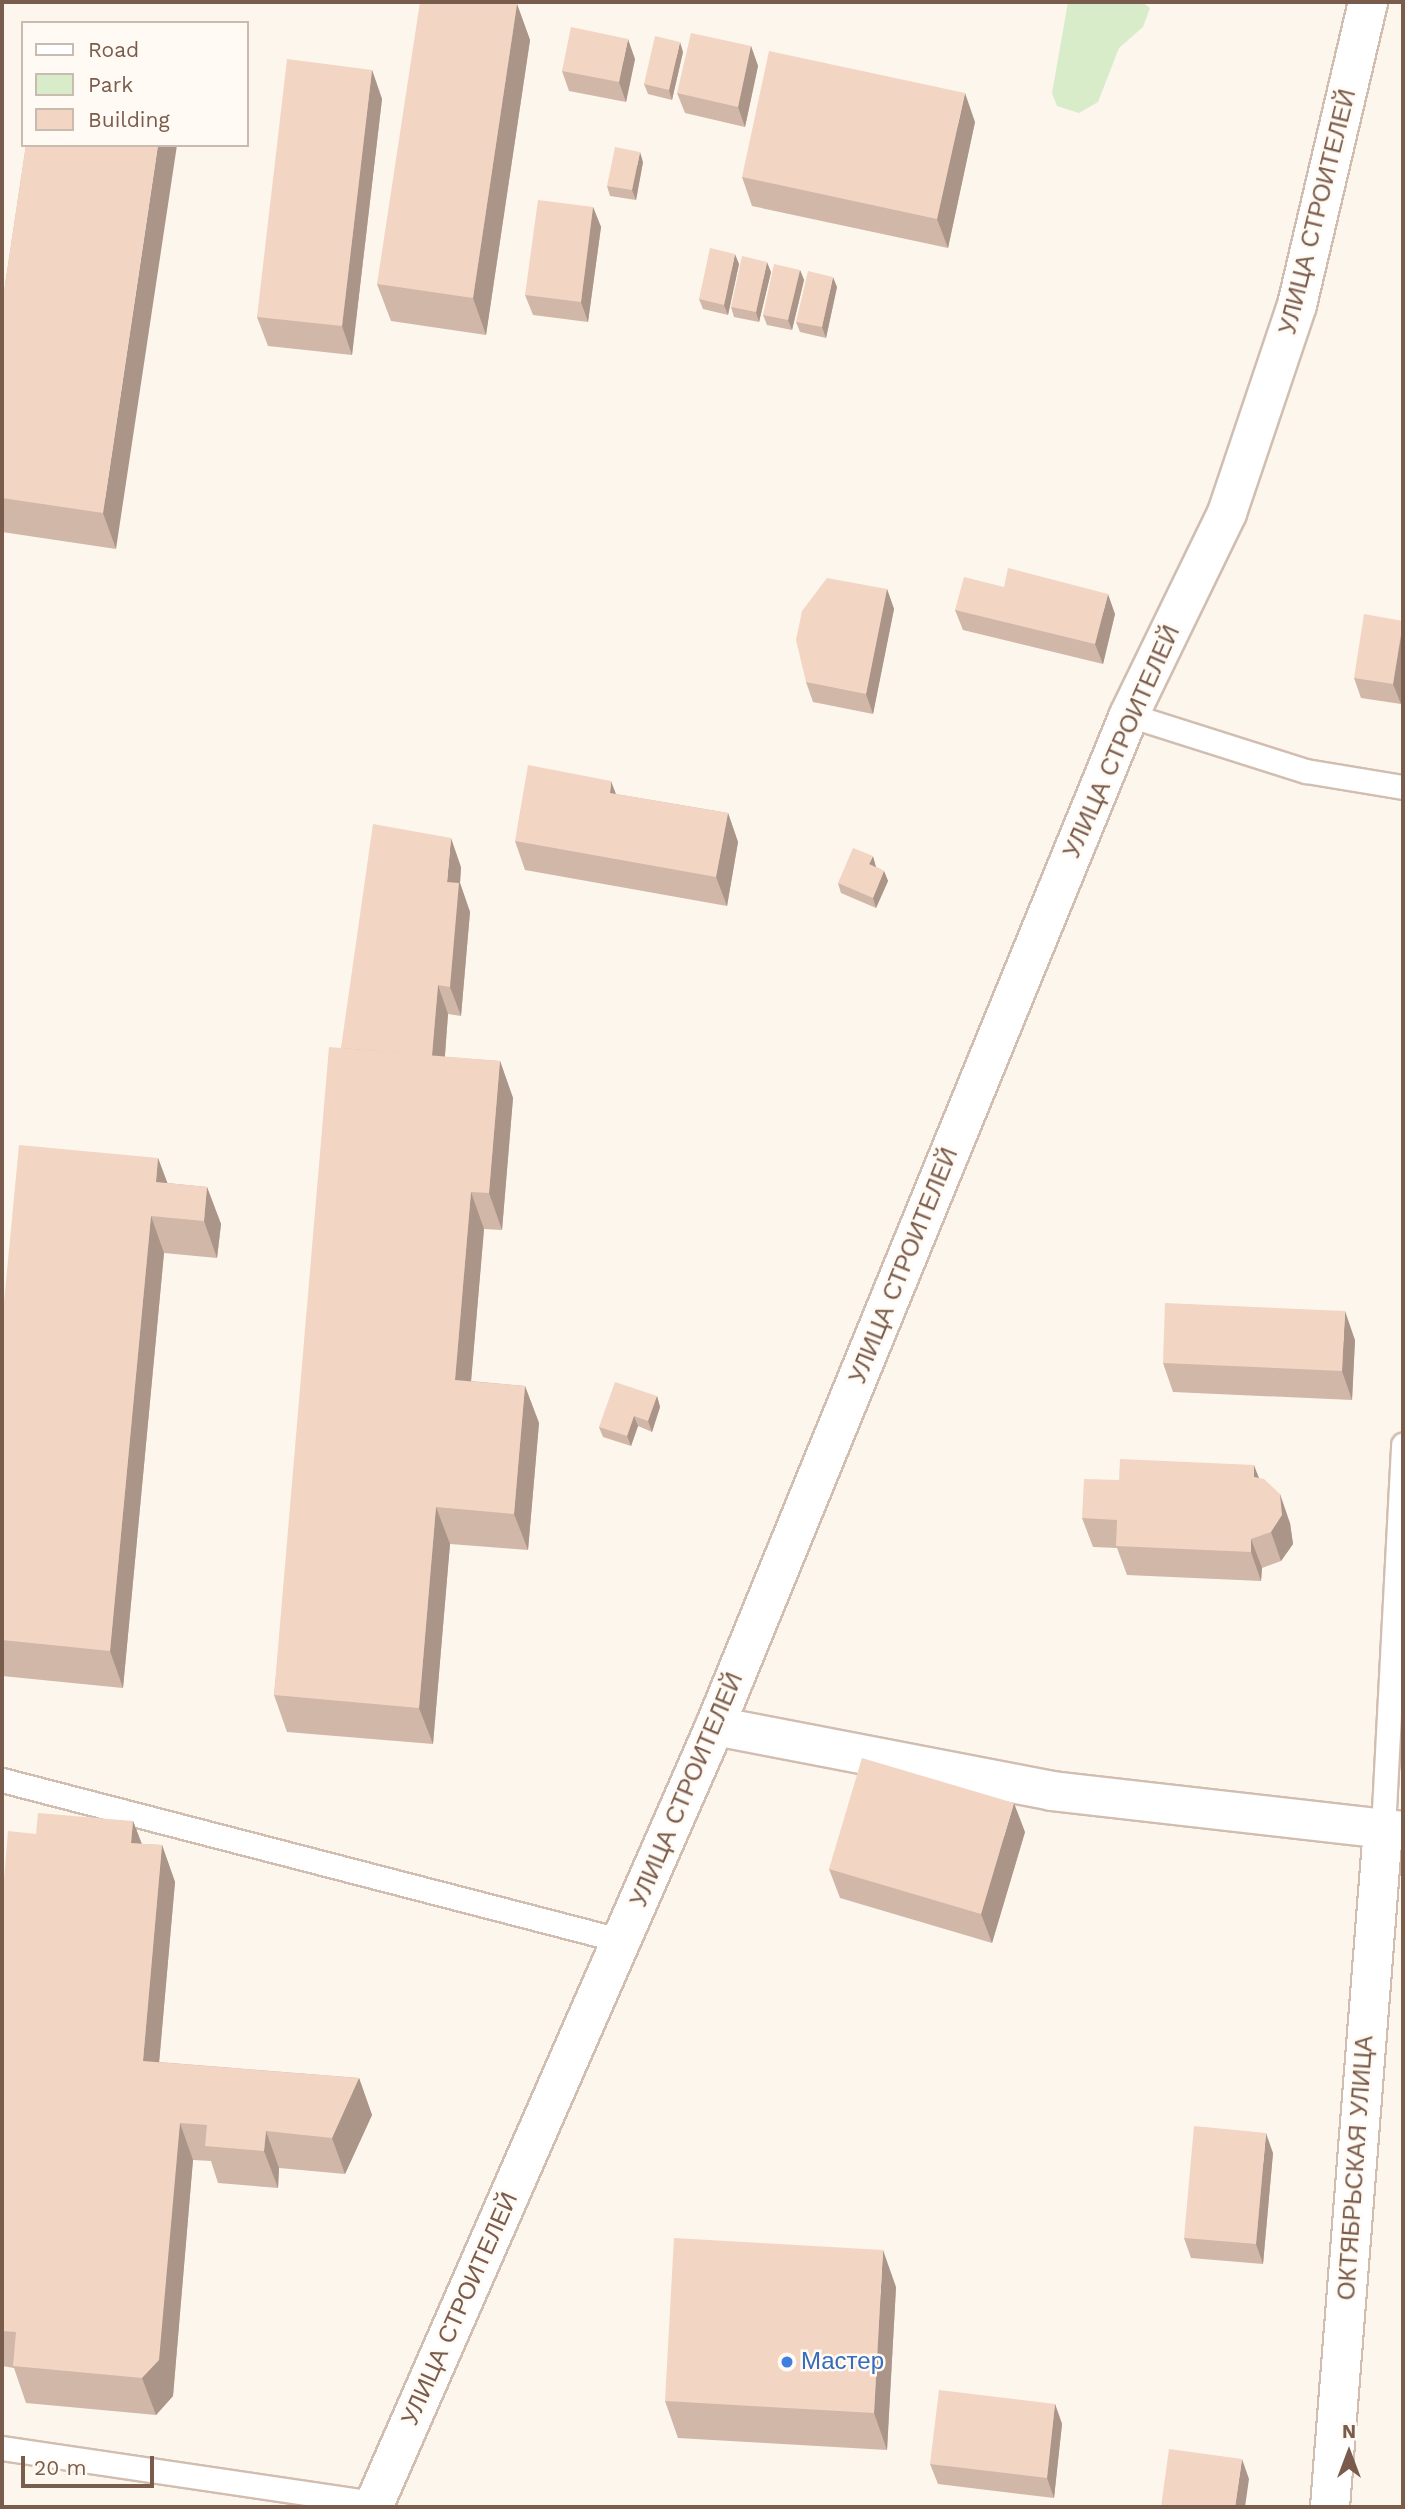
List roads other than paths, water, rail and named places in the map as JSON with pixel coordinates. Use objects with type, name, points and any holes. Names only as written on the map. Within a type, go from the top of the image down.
[{"type":"main road","name":"УЛИЦА СТРОИТЕЛЕЙ","points":[[383,2506],[715,1726],[1129,715],[1227,513],[1297,305],[1368,2]]},
{"type":"main road","points":[[715,1726],[1052,1791],[1393,1830]]},
{"type":"main road","name":"ОКТЯБРЬСКАЯ УЛИЦА","points":[[1330,2507],[1393,1830]]},
{"type":"lane","points":[[1129,715],[1306,771],[1403,787]]},
{"type":"lane","points":[[1393,1830],[1403,1444]]},
{"type":"lane","points":[[2,1780],[623,1941]]},
{"type":"lane","points":[[2,2448],[383,2506]]},
{"type":"place","name":"Мастер","points":[[787,2362]]}]
